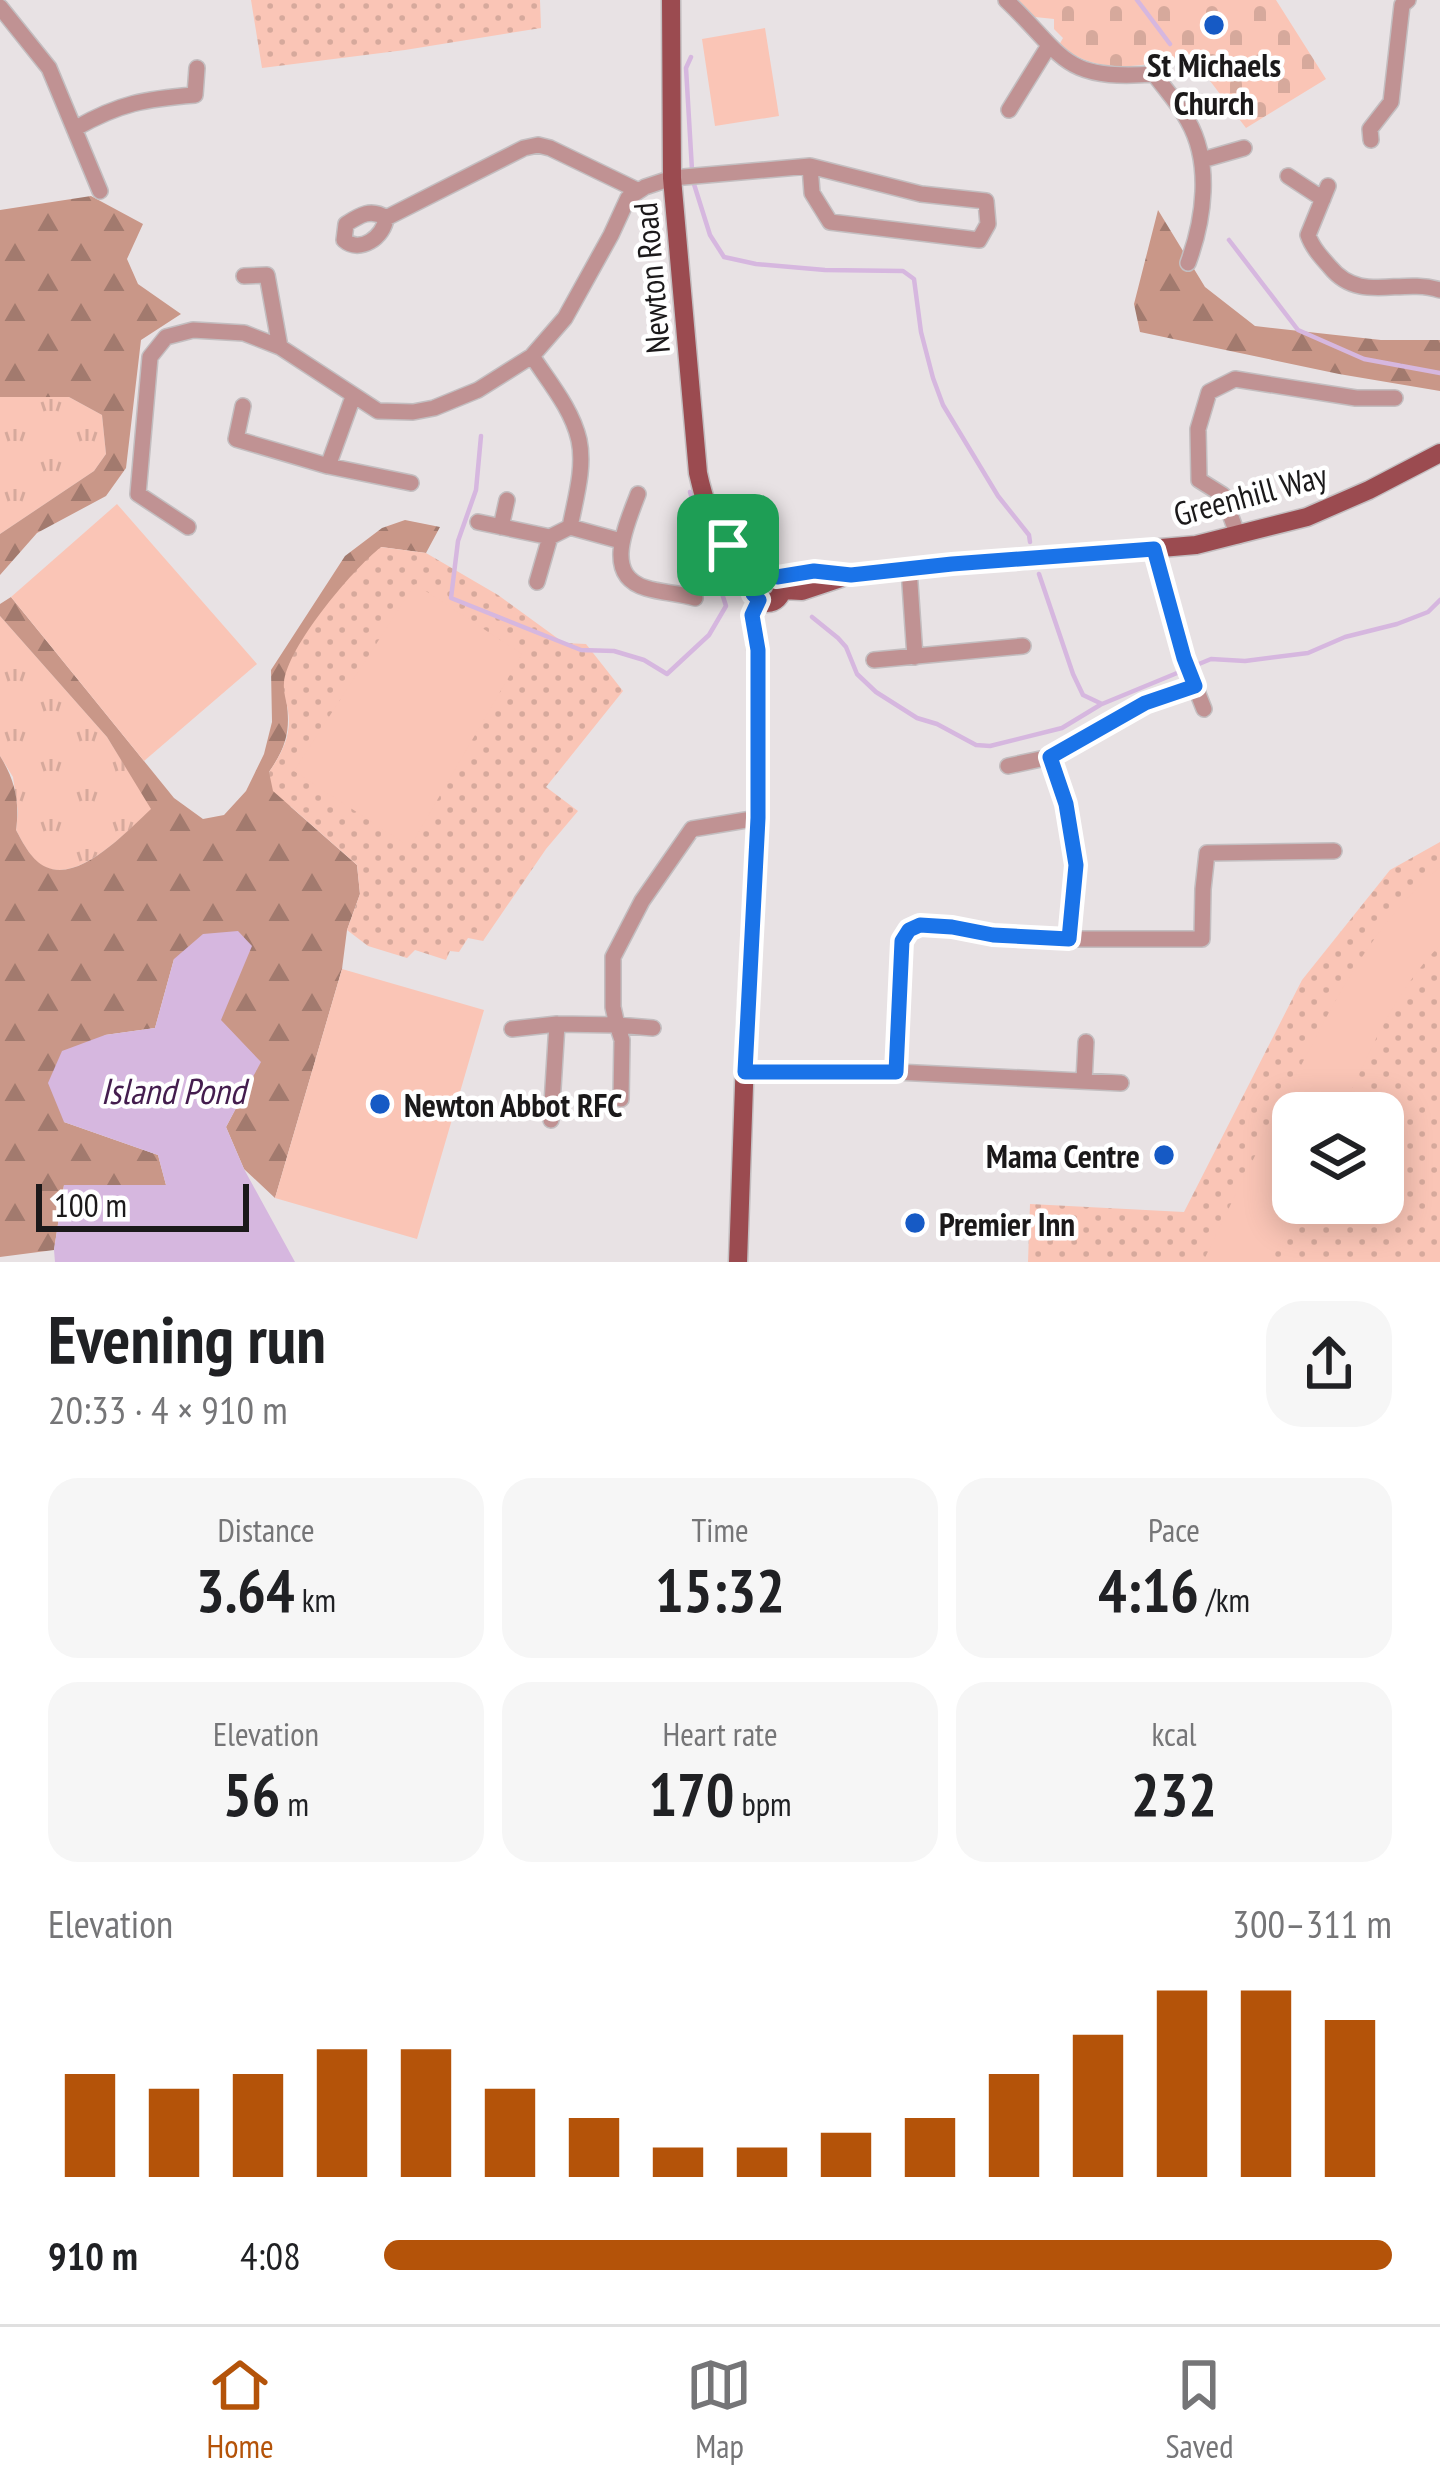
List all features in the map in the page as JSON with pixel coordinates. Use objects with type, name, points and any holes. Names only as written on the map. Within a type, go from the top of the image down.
[{"type":"main road","name":"Newton Road","points":[[671,0],[698,473],[708,509],[728,545],[745,555],[768,587]]},
{"type":"main road","name":"Greenhill Way","points":[[768,587],[802,591],[851,575],[1196,545],[1307,517],[1440,453]]},
{"type":"main road","points":[[738,1262],[758,818],[757,637],[770,622],[768,587]]},
{"type":"street","points":[[1006,0],[1048,46],[1077,69],[1115,76],[1154,74],[1191,125],[1202,160],[1202,214],[1189,263]]},
{"type":"street","points":[[1371,140],[1370,129],[1391,102],[1402,5],[1408,0]]},
{"type":"street","points":[[0,7],[50,68],[100,191]]},
{"type":"street","points":[[1009,110],[1048,46]]},
{"type":"street","points":[[76,128],[107,110],[144,99],[195,94],[197,68]]},
{"type":"street","points":[[386,218],[538,145],[637,190]]},
{"type":"street","points":[[1202,160],[1244,148]]},
{"type":"street","points":[[188,527],[137,494],[150,357],[166,337],[193,330],[244,333],[280,347],[378,411],[434,408],[478,390],[532,356],[565,318],[628,198],[637,190],[679,177],[810,166],[920,194],[986,201],[988,224],[979,240],[830,221],[812,193],[810,166]]},
{"type":"street","points":[[1288,176],[1326,193],[1308,235],[1339,279],[1361,287],[1440,290]]},
{"type":"street","points":[[244,276],[267,275],[280,347]]},
{"type":"street","points":[[532,356],[567,409],[579,442],[579,483],[570,527]]},
{"type":"street","points":[[1238,536],[1223,495],[1199,480],[1198,429],[1209,392],[1235,379],[1356,398],[1396,398]]},
{"type":"street","points":[[328,466],[353,397]]},
{"type":"street","points":[[243,406],[236,439],[328,466],[411,483]]},
{"type":"street","points":[[638,494],[621,541],[623,572],[631,582],[649,590],[695,598]]},
{"type":"street","points":[[501,527],[507,500]]},
{"type":"street","points":[[478,522],[550,537],[570,527],[621,541]]},
{"type":"street","points":[[537,582],[550,537]]},
{"type":"street","points":[[1154,549],[1184,658],[1204,710]]},
{"type":"street","points":[[909,569],[915,657]]},
{"type":"street","points":[[874,660],[1023,646]]},
{"type":"street","points":[[1008,766],[1050,757],[1145,703],[1195,686]]},
{"type":"street","points":[[1050,757],[1066,804],[1076,865],[1069,939]]},
{"type":"street","points":[[621,1100],[622,1040],[613,1007],[613,957],[642,902],[692,829],[758,818]]},
{"type":"street","points":[[896,1072],[902,941],[909,930],[920,925],[1069,939],[1202,939],[1207,854],[1334,851]]},
{"type":"street","points":[[550,1120],[557,1024]]},
{"type":"street","points":[[512,1029],[557,1024],[653,1028]]},
{"type":"street","points":[[1084,1081],[1086,1042]]},
{"type":"street","points":[[745,1072],[896,1072],[1121,1083]]},
{"type":"green space","points":[[251,0],[540,0],[541,28],[262,68]]},
{"type":"green space","points":[[1015,0],[1276,0],[1326,79],[1246,128],[1191,56],[1139,65],[1090,62],[1059,45],[1063,38],[1054,29],[1054,19],[1035,17]]},
{"type":"green space","points":[[765,28],[779,116],[715,126],[702,39]]},
{"type":"green space","points":[[91,196],[143,224],[127,259],[138,284],[181,314],[141,340],[126,468],[106,496],[37,533],[0,575],[0,534],[94,471],[106,454],[102,415],[69,397],[0,397],[0,210]]},
{"type":"green space","points":[[1158,210],[1205,287],[1255,326],[1381,340],[1440,340],[1440,391],[1140,332],[1134,304]]},
{"type":"green space","points":[[0,397],[69,397],[102,415],[106,454],[94,471],[0,534]]},
{"type":"green space","points":[[117,504],[257,664],[144,761],[11,597]]},
{"type":"green space","points":[[405,520],[440,527],[426,553],[381,547],[284,683],[287,730],[269,772],[291,807],[357,865],[360,894],[275,1198],[244,1169],[226,1127],[260,1062],[220,1020],[174,959],[155,1028],[105,1035],[64,1122],[158,1155],[166,1185],[64,1185],[54,1250],[0,1257],[0,756],[15,792],[16,830],[32,856],[46,867],[74,868],[88,861],[151,809],[107,737],[0,616],[0,604],[11,597],[174,798],[203,819],[224,815],[246,791],[264,754],[272,722],[271,670],[345,556],[382,528]]},
{"type":"green space","points":[[381,547],[426,553],[498,595],[564,643],[586,644],[623,691],[546,787],[578,811],[483,941],[468,938],[446,960],[415,950],[407,958],[368,946],[347,930],[360,894],[357,865],[273,791],[269,772],[287,736],[284,683],[296,650],[338,591]]},
{"type":"green space","points":[[415,584],[522,654],[410,847],[294,771]]},
{"type":"green space","points":[[0,616],[107,737],[152,809],[103,852],[73,868],[59,870],[40,864],[16,830],[13,777],[0,756]]},
{"type":"green space","points":[[1440,842],[1440,1262],[1028,1262],[1030,1204],[1184,1212],[1302,980],[1390,870]]},
{"type":"green space","points":[[1440,867],[1440,945],[1395,1004],[1351,1092],[1288,1092],[1340,993],[1374,939]]},
{"type":"green space","name":"Newton Abbot RFC","points":[[342,969],[484,1010],[417,1239],[275,1198]]},
{"type":"green space","points":[[1271,1125],[1272,1224],[1288,1224],[1271,1262],[1203,1262]]},
{"type":"water","name":"Island Pond","points":[[238,931],[252,946],[221,1020],[261,1062],[226,1127],[295,1262],[55,1262],[64,1185],[166,1185],[158,1155],[64,1122],[48,1083],[62,1051],[105,1035],[155,1028],[174,959],[203,934]]},
{"type":"waterway","points":[[1137,0],[1170,44]]},
{"type":"waterway","points":[[691,57],[686,68],[692,170]]},
{"type":"waterway","points":[[693,181],[710,235],[724,257],[825,270],[903,271],[914,279],[921,332],[943,405],[1030,542]]},
{"type":"waterway","points":[[1229,240],[1298,330],[1364,359],[1440,373]]},
{"type":"waterway","points":[[481,436],[476,490],[458,541],[451,598],[581,650],[614,651],[644,660],[667,674],[709,635],[726,606],[690,492]]},
{"type":"waterway","points":[[1039,574],[1083,695],[1102,704],[1211,659],[1245,661],[1308,653],[1428,612],[1440,600]]},
{"type":"waterway","points":[[812,617],[846,647],[857,674],[876,692],[917,718],[976,745],[990,746],[1062,728],[1100,705]]},
{"type":"place","name":"St Michaels Church","points":[[1214,25]]},
{"type":"place","name":"Newton Abbot RFC","points":[[380,1104]]},
{"type":"place","name":"Mama Centre","points":[[1164,1155]]},
{"type":"place","name":"Premier Inn","points":[[915,1223]]},
{"type":"route","points":[[728,545],[777,577],[1154,549],[1195,686],[1145,703],[1050,757],[1066,804],[1076,865],[1069,939],[920,925],[909,930],[902,941],[896,1072],[745,1072],[758,818],[758,650],[752,615],[759,600],[753,594],[754,580],[737,565],[728,545]]}]
